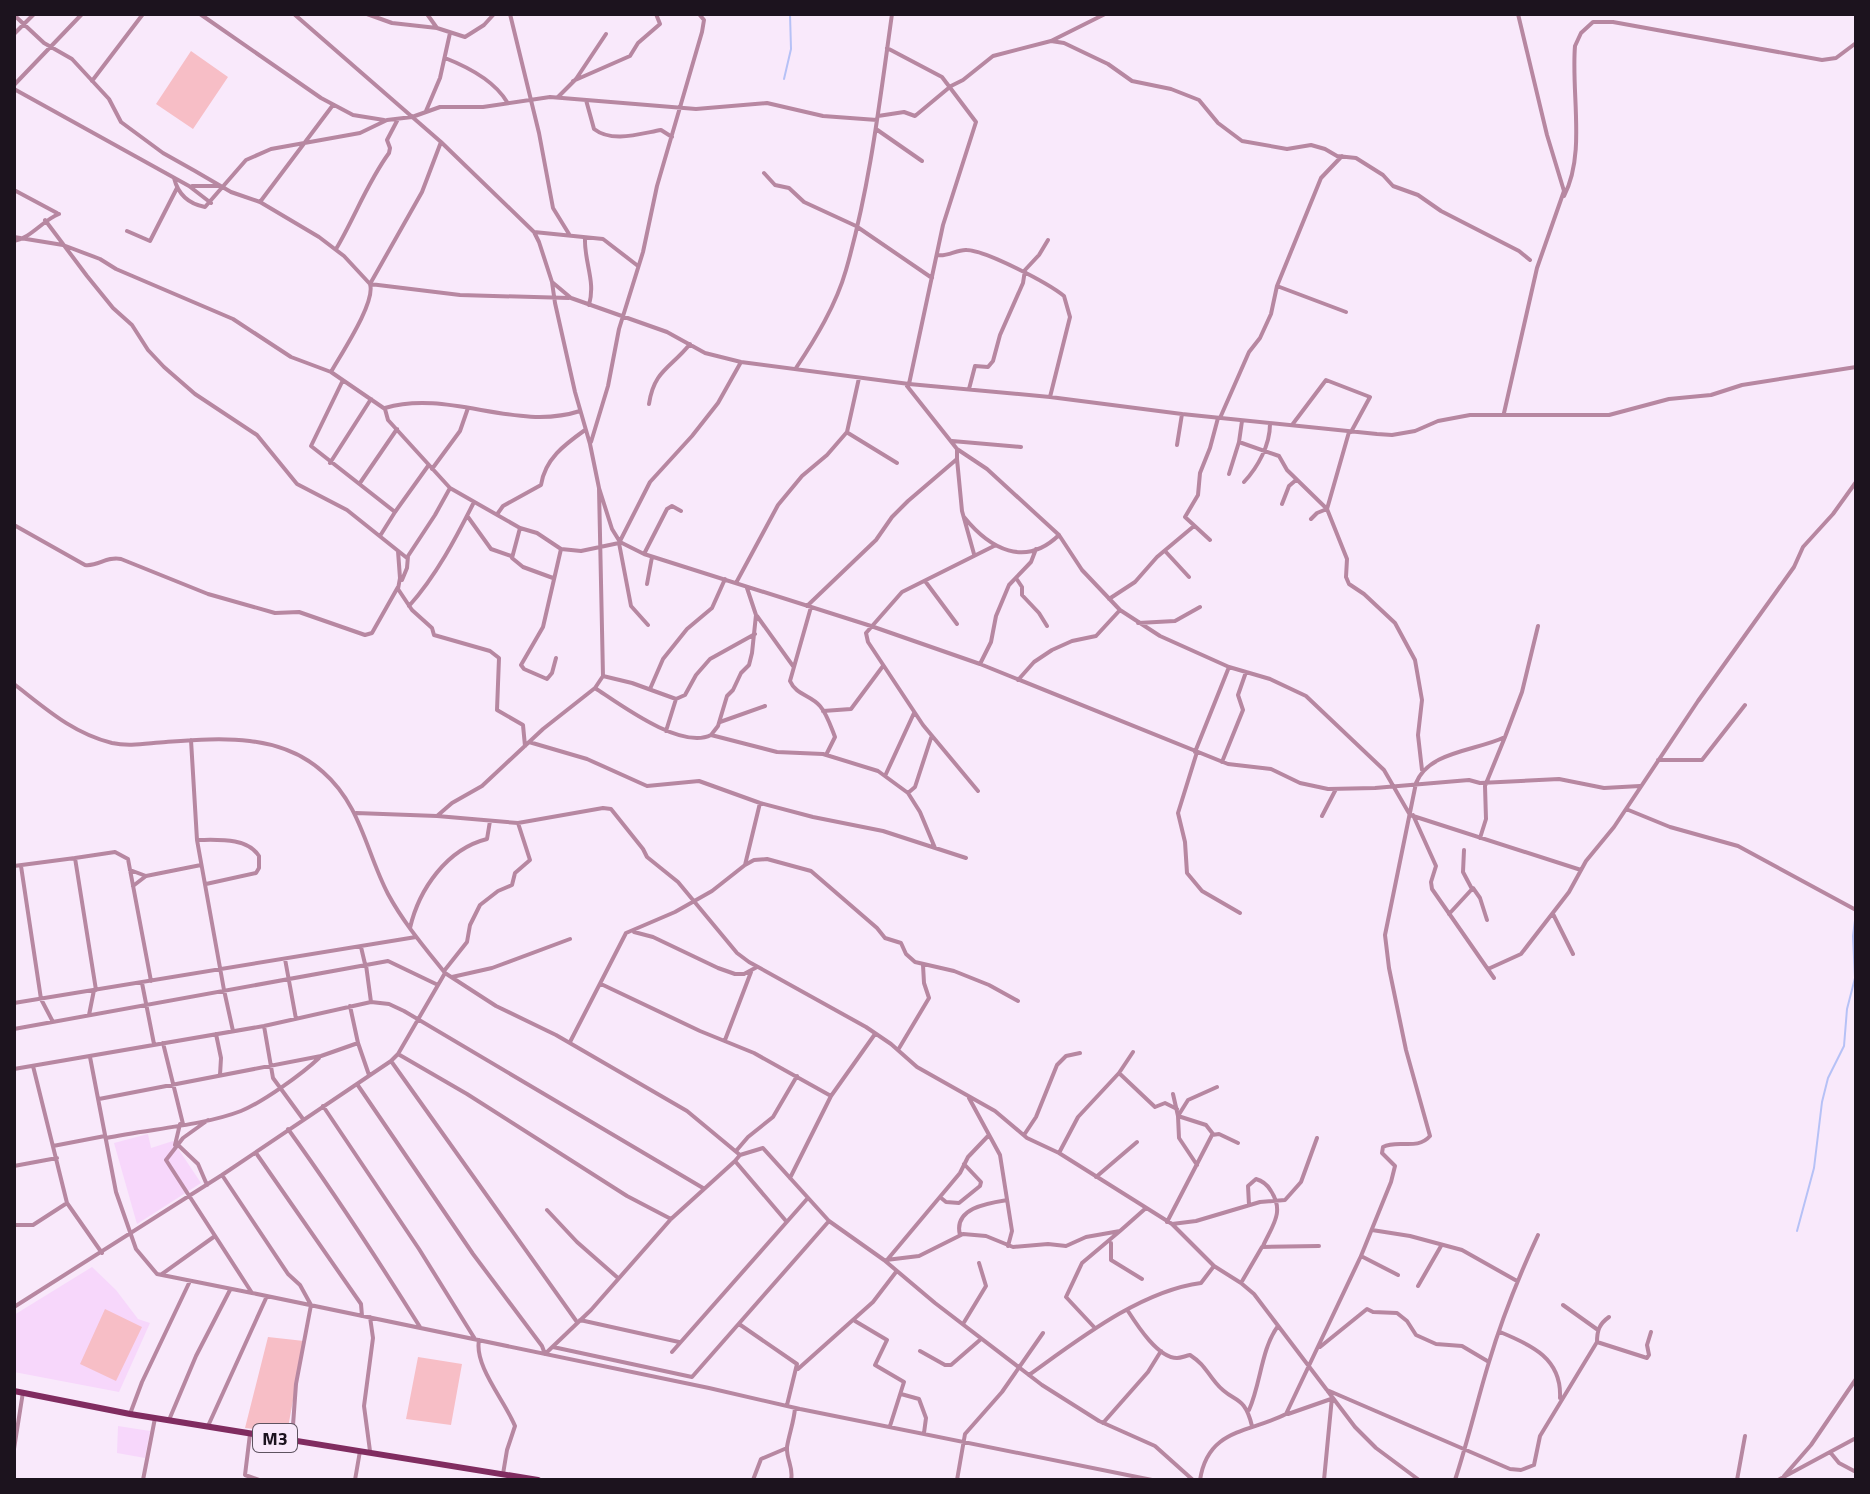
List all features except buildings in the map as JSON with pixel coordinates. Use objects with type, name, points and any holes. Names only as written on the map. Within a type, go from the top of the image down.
[{"type":"main road","name":"M3","points":[[14,1391],[130,1414],[538,1480]]},
{"type":"street","points":[[14,34],[34,14]]},
{"type":"street","points":[[82,14],[50,45],[14,90],[189,186],[211,203]]},
{"type":"street","points":[[92,81],[143,14]]},
{"type":"street","points":[[200,14],[333,104],[360,118],[387,120],[412,117],[440,107],[483,107],[529,98],[558,97],[680,108],[719,109],[773,103],[823,116],[877,118],[904,112],[915,116],[993,56],[1051,41],[1105,14]]},
{"type":"street","points":[[294,14],[441,142],[534,232],[552,282],[599,488],[619,542],[631,606],[648,625]]},
{"type":"street","points":[[367,14],[402,26],[437,28],[465,37],[484,25],[494,14]]},
{"type":"street","points":[[427,14],[437,28]]},
{"type":"street","points":[[510,14],[539,133],[553,208],[569,234]]},
{"type":"street","points":[[573,81],[630,56],[638,43],[660,24],[656,14]]},
{"type":"street","points":[[590,444],[598,428],[622,317],[704,23],[699,14]]},
{"type":"street","points":[[796,368],[835,298],[846,270],[876,129],[892,14]]},
{"type":"street","points":[[1518,14],[1564,196]]},
{"type":"street","points":[[14,15],[44,43],[72,59],[109,99],[121,122],[163,153],[222,187],[260,202],[336,249],[370,284],[373,292],[368,304],[331,372]]},
{"type":"street","points":[[1504,413],[1537,268],[1571,183],[1576,157],[1575,46],[1581,33],[1593,22],[1613,22],[1822,60],[1836,58],[1856,43]]},
{"type":"street","points":[[425,113],[440,78],[450,33]]},
{"type":"street","points":[[558,97],[606,34]]},
{"type":"street","points":[[1051,41],[1064,43],[1100,60],[1132,81],[1171,89],[1199,100],[1218,123],[1242,141],[1287,149],[1308,145],[1358,159],[1383,175],[1393,186],[1418,195],[1530,260]]},
{"type":"street","points":[[887,48],[942,77],[976,124],[943,225],[907,384]]},
{"type":"street","points":[[445,58],[493,85],[507,102]]},
{"type":"street","points":[[586,100],[594,129],[601,134],[624,136],[661,130],[672,137]]},
{"type":"street","points":[[260,202],[333,104]]},
{"type":"street","points":[[336,249],[356,216],[368,183],[389,153],[387,140],[398,119]]},
{"type":"street","points":[[174,178],[177,188],[205,207],[250,158],[280,146],[360,133],[387,120]]},
{"type":"street","points":[[876,129],[922,161]]},
{"type":"street","points":[[370,284],[422,192],[441,142]]},
{"type":"street","points":[[1210,540],[1186,520],[1185,514],[1198,495],[1200,473],[1219,418],[1249,352],[1260,338],[1271,314],[1277,286],[1321,178],[1342,156]]},
{"type":"street","points":[[764,173],[775,185],[789,188],[804,202],[856,226],[932,278]]},
{"type":"street","points":[[189,186],[222,187]]},
{"type":"street","points":[[127,231],[150,241],[177,188]]},
{"type":"street","points":[[14,190],[59,214],[45,220],[21,240]]},
{"type":"street","points":[[45,220],[113,308],[132,325],[148,350],[164,367],[195,394],[257,435],[297,484],[347,510],[407,558]]},
{"type":"street","points":[[534,232],[607,240],[638,266]]},
{"type":"street","points":[[585,238],[585,254],[593,284],[589,305]]},
{"type":"street","points":[[14,239],[63,245],[233,319],[291,357],[331,372],[385,409],[388,420],[450,488],[520,528],[537,533],[561,549],[581,551],[619,542],[652,557],[980,664],[1222,762],[1271,769],[1300,783],[1336,789],[1469,780],[1487,783],[1559,779],[1604,788],[1640,786]]},
{"type":"street","points":[[969,389],[975,366],[988,367],[992,364],[1025,273],[1048,240]]},
{"type":"street","points":[[937,255],[948,256],[969,250],[1025,273],[1064,296],[1070,312],[1050,397]]},
{"type":"street","points":[[552,282],[571,298],[667,332],[705,353],[741,362],[907,384],[1392,435],[1470,415],[1609,415],[1651,402],[1711,395],[1753,383],[1856,367]]},
{"type":"street","points":[[370,284],[460,295],[571,298]]},
{"type":"street","points":[[1277,286],[1346,312]]},
{"type":"street","points":[[649,404],[658,375],[690,344]]},
{"type":"street","points":[[619,542],[650,482],[718,403],[741,362]]},
{"type":"street","points":[[736,583],[783,498],[847,432],[859,378]]},
{"type":"street","points":[[343,380],[310,444],[395,512]]},
{"type":"street","points":[[1292,426],[1326,380],[1370,397],[1350,432],[1327,509]]},
{"type":"street","points":[[907,384],[957,449],[987,469],[1059,535],[1082,570],[1120,610],[1160,636],[1229,667],[1270,679],[1314,702],[1384,770],[1412,815],[1436,866],[1431,887],[1494,978]]},
{"type":"street","points":[[330,463],[371,399]]},
{"type":"street","points":[[385,409],[414,402],[516,416],[567,415],[580,411]]},
{"type":"street","points":[[380,536],[395,512],[460,431],[468,408]]},
{"type":"street","points":[[1177,445],[1182,414]]},
{"type":"street","points":[[1229,474],[1242,421]]},
{"type":"street","points":[[1244,482],[1264,450],[1270,424]]},
{"type":"street","points":[[359,484],[397,429]]},
{"type":"street","points":[[498,513],[503,506],[541,485],[543,471],[557,453],[585,430]]},
{"type":"street","points":[[847,432],[897,463]]},
{"type":"street","points":[[950,441],[1021,447]]},
{"type":"street","points":[[1239,442],[1279,456],[1296,480],[1327,509],[1347,559],[1349,584],[1395,623],[1415,660],[1422,700],[1418,735],[1422,770],[1416,783],[1412,815],[1385,935],[1406,1050],[1430,1136],[1414,1145],[1388,1143],[1383,1147],[1382,1153],[1395,1169],[1361,1256],[1286,1414]]},
{"type":"street","points":[[957,449],[964,517],[974,554]]},
{"type":"street","points":[[826,755],[835,737],[823,711],[817,702],[791,685],[809,607],[876,540],[908,501],[957,459]]},
{"type":"street","points":[[1282,504],[1289,486],[1296,480]]},
{"type":"street","points":[[1488,969],[1521,954],[1554,912],[1794,567],[1803,547],[1856,482]]},
{"type":"street","points":[[14,525],[85,565],[93,566],[112,557],[121,559],[208,594],[275,613],[299,612],[365,635],[372,633],[407,568],[407,558],[450,488]]},
{"type":"street","points":[[437,816],[452,803],[482,786],[595,688],[603,676],[599,488]]},
{"type":"street","points":[[409,606],[425,588],[474,502]]},
{"type":"street","points":[[644,554],[667,509],[672,506],[681,511]]},
{"type":"street","points":[[1311,519],[1327,509]]},
{"type":"street","points":[[467,516],[491,549],[511,556],[523,567],[553,578]]},
{"type":"street","points":[[964,517],[994,546],[1012,552],[1046,547],[1059,535]]},
{"type":"street","points":[[1109,599],[1135,582],[1194,526]]},
{"type":"street","points":[[511,556],[520,528]]},
{"type":"street","points":[[978,791],[932,736],[866,638],[871,626],[902,592],[994,546]]},
{"type":"street","points":[[556,658],[547,679],[521,665],[543,627],[561,549]]},
{"type":"street","points":[[980,664],[1009,585],[1031,562],[1036,549]]},
{"type":"street","points":[[398,551],[399,584],[409,606],[431,626],[435,636],[497,655],[497,710],[516,718],[523,725],[527,744]]},
{"type":"street","points":[[1165,551],[1189,577]]},
{"type":"street","points":[[647,584],[652,557]]},
{"type":"street","points":[[1016,578],[1022,587],[1022,595],[1047,626]]},
{"type":"street","points":[[650,689],[665,656],[687,629],[712,608],[725,579]]},
{"type":"street","points":[[925,581],[957,624]]},
{"type":"street","points":[[747,586],[756,615],[793,666]]},
{"type":"street","points":[[1138,623],[1175,621],[1200,607]]},
{"type":"street","points":[[1018,680],[1034,662],[1052,650],[1072,641],[1096,636],[1120,610]]},
{"type":"street","points":[[595,688],[673,735],[703,738],[711,735],[720,722],[727,696],[750,662],[756,615]]},
{"type":"street","points":[[1480,838],[1485,823],[1487,783],[1522,692],[1538,626]]},
{"type":"street","points":[[603,676],[676,699],[685,695],[710,659],[755,634]]},
{"type":"street","points":[[823,711],[831,708],[851,709],[883,666]]},
{"type":"street","points":[[1229,667],[1196,752],[1178,813],[1185,842],[1187,873],[1202,891],[1240,913]]},
{"type":"street","points":[[1222,762],[1243,710],[1238,695],[1245,671]]},
{"type":"street","points":[[14,684],[60,721],[105,741],[124,745],[241,739],[291,752],[320,769],[356,813],[388,894],[416,937],[445,972],[496,1006],[570,1042],[699,1119],[738,1153]]},
{"type":"street","points":[[666,731],[676,699]]},
{"type":"street","points":[[1658,760],[1702,760],[1745,705]]},
{"type":"street","points":[[720,722],[765,706]]},
{"type":"street","points":[[885,776],[915,711]]},
{"type":"street","points":[[711,735],[777,752],[826,755],[873,769],[908,793],[935,848]]},
{"type":"street","points":[[908,793],[915,787],[932,736]]},
{"type":"street","points":[[1422,770],[1437,761],[1505,737]]},
{"type":"street","points":[[191,740],[197,840],[233,1031]]},
{"type":"street","points":[[527,744],[587,759],[651,787],[699,781],[760,803],[813,817],[853,823],[966,858]]},
{"type":"street","points":[[1322,816],[1336,789]]},
{"type":"street","points":[[745,865],[760,803]]},
{"type":"street","points":[[356,813],[518,823],[609,808],[633,835],[647,857],[678,882],[737,953],[875,1034],[917,1067],[1170,1223],[1214,1266],[1254,1294],[1364,1437],[1419,1480]]},
{"type":"street","points":[[1626,809],[1670,827],[1738,846],[1856,910]]},
{"type":"street","points":[[1412,815],[1581,870]]},
{"type":"street","points":[[410,928],[421,893],[441,867],[474,842],[487,839],[490,821]]},
{"type":"street","points":[[14,1307],[189,1197],[391,1061],[467,942],[470,925],[480,905],[512,885],[515,873],[529,861],[518,823]]},
{"type":"street","points":[[197,840],[251,846],[259,856],[256,873],[205,884]]},
{"type":"street","points":[[1464,850],[1463,872],[1480,898],[1487,920]]},
{"type":"street","points":[[14,866],[118,852],[128,859],[151,981]]},
{"type":"street","points":[[75,858],[95,990],[88,1015]]},
{"type":"street","points":[[570,1042],[626,933],[675,912],[730,879],[754,860],[767,859],[811,871],[885,938],[901,943],[909,958],[923,965],[954,971],[1018,1001]]},
{"type":"street","points":[[133,886],[146,876],[201,865]]},
{"type":"street","points":[[21,866],[41,999],[53,1022]]},
{"type":"street","points":[[130,870],[146,876]]},
{"type":"street","points":[[1449,914],[1472,889]]},
{"type":"street","points":[[1554,912],[1573,954]]},
{"type":"street","points":[[626,933],[653,937],[735,974],[751,972]]},
{"type":"street","points":[[14,1003],[416,937]]},
{"type":"street","points":[[452,977],[492,968],[570,939]]},
{"type":"street","points":[[361,947],[371,1002]]},
{"type":"street","points":[[285,959],[296,1019]]},
{"type":"street","points":[[14,1029],[392,962],[438,985]]},
{"type":"street","points":[[898,1050],[929,998],[923,965]]},
{"type":"street","points":[[724,1041],[751,972],[757,967]]},
{"type":"street","points":[[142,983],[154,1044]]},
{"type":"street","points":[[601,984],[797,1076],[831,1096]]},
{"type":"street","points":[[14,1069],[264,1026],[371,1002],[389,1004],[703,1188]]},
{"type":"street","points":[[350,1006],[369,1075]]},
{"type":"street","points":[[264,1026],[273,1078],[303,1119]]},
{"type":"street","points":[[216,1034],[222,1066],[220,1076]]},
{"type":"street","points":[[790,1178],[831,1096],[875,1034]]},
{"type":"street","points":[[163,1043],[182,1124],[176,1146]]},
{"type":"street","points":[[99,1099],[321,1056],[358,1043]]},
{"type":"street","points":[[1059,1153],[1078,1117],[1119,1073],[1133,1052]]},
{"type":"street","points":[[1024,1135],[1036,1117],[1057,1065],[1066,1056],[1080,1053]]},
{"type":"street","points":[[398,1054],[671,1219]]},
{"type":"street","points":[[53,1146],[208,1120],[248,1108],[321,1056]]},
{"type":"street","points":[[90,1057],[116,1192],[136,1249],[153,1271],[230,1290],[1152,1480]]},
{"type":"street","points":[[391,1061],[578,1321],[679,1342]]},
{"type":"street","points":[[33,1066],[67,1203],[102,1253]]},
{"type":"street","points":[[1119,1073],[1155,1107],[1165,1103],[1177,1109]]},
{"type":"street","points":[[545,1354],[671,1219],[735,1161],[748,1137],[773,1117],[797,1076]]},
{"type":"street","points":[[357,1084],[545,1354]]},
{"type":"street","points":[[1178,1116],[1188,1100],[1217,1087]]},
{"type":"street","points":[[1173,1094],[1179,1138],[1197,1165]]},
{"type":"street","points":[[968,1096],[1000,1155],[1012,1231],[1008,1246]]},
{"type":"street","points":[[323,1106],[477,1339],[482,1365],[515,1426],[507,1450],[506,1476]]},
{"type":"street","points":[[1178,1116],[1206,1125],[1213,1134],[1238,1143]]},
{"type":"street","points":[[208,1120],[176,1146],[166,1160],[252,1293]]},
{"type":"street","points":[[288,1129],[337,1197],[420,1327]]},
{"type":"street","points":[[1170,1223],[1213,1134]]},
{"type":"street","points":[[886,1260],[988,1136]]},
{"type":"street","points":[[1170,1223],[1196,1221],[1249,1205],[1287,1199],[1299,1186],[1317,1138]]},
{"type":"street","points":[[1096,1177],[1137,1142]]},
{"type":"street","points":[[176,1146],[198,1164],[207,1185]]},
{"type":"street","points":[[738,1153],[763,1148],[829,1221],[886,1260],[896,1272],[981,1339],[1075,1408],[1155,1446],[1193,1480]]},
{"type":"street","points":[[256,1153],[361,1304],[362,1316]]},
{"type":"street","points":[[14,1166],[57,1158]]},
{"type":"street","points":[[735,1161],[786,1221]]},
{"type":"street","points":[[940,1197],[946,1202],[959,1203],[980,1186],[981,1182],[964,1164]]},
{"type":"street","points":[[222,1175],[311,1305],[296,1384],[292,1441]]},
{"type":"street","points":[[1241,1283],[1279,1212],[1278,1202],[1267,1185],[1256,1179],[1248,1186],[1249,1205]]},
{"type":"street","points":[[672,1352],[807,1199]]},
{"type":"street","points":[[960,1235],[959,1227],[964,1215],[983,1204],[1007,1200]]},
{"type":"street","points":[[14,1225],[33,1225],[67,1203]]},
{"type":"street","points":[[1094,1327],[1066,1297],[1082,1263],[1112,1241],[1146,1208]]},
{"type":"street","points":[[547,1210],[618,1278]]},
{"type":"street","points":[[661,1215],[664,1227]]},
{"type":"street","points":[[691,1385],[692,1377],[829,1221]]},
{"type":"street","points":[[1372,1230],[1417,1238],[1466,1252],[1517,1281]]},
{"type":"street","points":[[886,1260],[919,1256],[960,1235],[974,1233],[1021,1248],[1048,1244],[1062,1247],[1098,1234],[1120,1231]]},
{"type":"street","points":[[1455,1480],[1489,1362],[1517,1281],[1538,1235]]},
{"type":"street","points":[[162,1274],[215,1236]]},
{"type":"street","points":[[1112,1241],[1109,1250],[1111,1260],[1142,1279]]},
{"type":"street","points":[[1263,1246],[1319,1246]]},
{"type":"street","points":[[1418,1286],[1441,1246]]},
{"type":"street","points":[[1361,1256],[1398,1275]]},
{"type":"street","points":[[963,1324],[986,1286],[979,1263]]},
{"type":"street","points":[[1029,1375],[1094,1327],[1178,1286],[1201,1283],[1214,1266]]},
{"type":"street","points":[[787,1405],[798,1369],[819,1348],[855,1321],[896,1272]]},
{"type":"street","points":[[130,1414],[190,1280]]},
{"type":"street","points":[[169,1420],[230,1290]]},
{"type":"street","points":[[208,1426],[267,1296]]},
{"type":"street","points":[[1563,1305],[1598,1330]]},
{"type":"street","points":[[1319,1348],[1367,1309],[1397,1313],[1416,1335],[1436,1344],[1465,1348],[1489,1362]]},
{"type":"street","points":[[1128,1310],[1144,1334],[1161,1351],[1174,1358],[1190,1355],[1205,1365],[1217,1385],[1240,1400],[1248,1411],[1252,1426]]},
{"type":"street","points":[[370,1317],[373,1338],[364,1406],[370,1451]]},
{"type":"street","points":[[1325,1389],[1510,1469],[1531,1467],[1540,1436],[1597,1342],[1598,1330],[1609,1317]]},
{"type":"street","points":[[855,1321],[887,1340],[875,1363],[904,1382],[890,1426]]},
{"type":"street","points":[[738,1324],[795,1363],[798,1369]]},
{"type":"street","points":[[1248,1411],[1261,1376],[1270,1337],[1278,1326]]},
{"type":"street","points":[[1500,1332],[1530,1344],[1543,1356],[1557,1373],[1560,1399]]},
{"type":"street","points":[[1597,1342],[1647,1358],[1651,1332]]},
{"type":"street","points":[[957,1480],[963,1441],[968,1430],[1002,1392],[1043,1333]]},
{"type":"street","points":[[920,1351],[951,1365],[981,1339]]},
{"type":"street","points":[[531,1351],[537,1340]]},
{"type":"street","points":[[552,1347],[692,1377]]},
{"type":"street","points":[[1103,1423],[1148,1372],[1161,1351]]},
{"type":"street","points":[[1784,1476],[1811,1445],[1856,1379]]},
{"type":"street","points":[[14,1449],[23,1392]]},
{"type":"street","points":[[901,1394],[919,1399],[926,1418],[924,1433]]},
{"type":"street","points":[[1200,1480],[1214,1446],[1232,1433],[1332,1398]]},
{"type":"street","points":[[1324,1480],[1332,1398]]},
{"type":"street","points":[[791,1480],[792,1468],[787,1448],[795,1408]]},
{"type":"street","points":[[143,1480],[155,1418]]},
{"type":"street","points":[[250,1434],[245,1475],[259,1480]]},
{"type":"street","points":[[1737,1480],[1745,1436]]},
{"type":"street","points":[[1778,1480],[1856,1438]]},
{"type":"street","points":[[753,1480],[763,1457],[787,1448]]},
{"type":"street","points":[[355,1480],[361,1450]]},
{"type":"street","points":[[1829,1452],[1839,1463],[1856,1472]]},
{"type":"shaded area","points":[[191,51],[228,77],[193,129],[156,104]]},
{"type":"shaded area","points":[[148,1134],[151,1148],[173,1141],[201,1183],[137,1224],[114,1143]]},
{"type":"shaded area","points":[[92,1267],[116,1290],[138,1319],[150,1323],[119,1392],[14,1372],[14,1315]]},
{"type":"shaded area","points":[[105,1309],[142,1327],[116,1381],[80,1364]]},
{"type":"shaded area","points":[[268,1337],[304,1341],[287,1433],[245,1428]]},
{"type":"shaded area","points":[[418,1357],[462,1364],[451,1425],[406,1419]]},
{"type":"shaded area","points":[[118,1426],[150,1431],[145,1458],[117,1453]]},
{"type":"waterway","points":[[784,79],[791,49],[790,14]]},
{"type":"waterway","points":[[1797,1231],[1814,1168],[1828,1078],[1844,1046],[1847,1009],[1855,978],[1853,936],[1856,912]]}]
